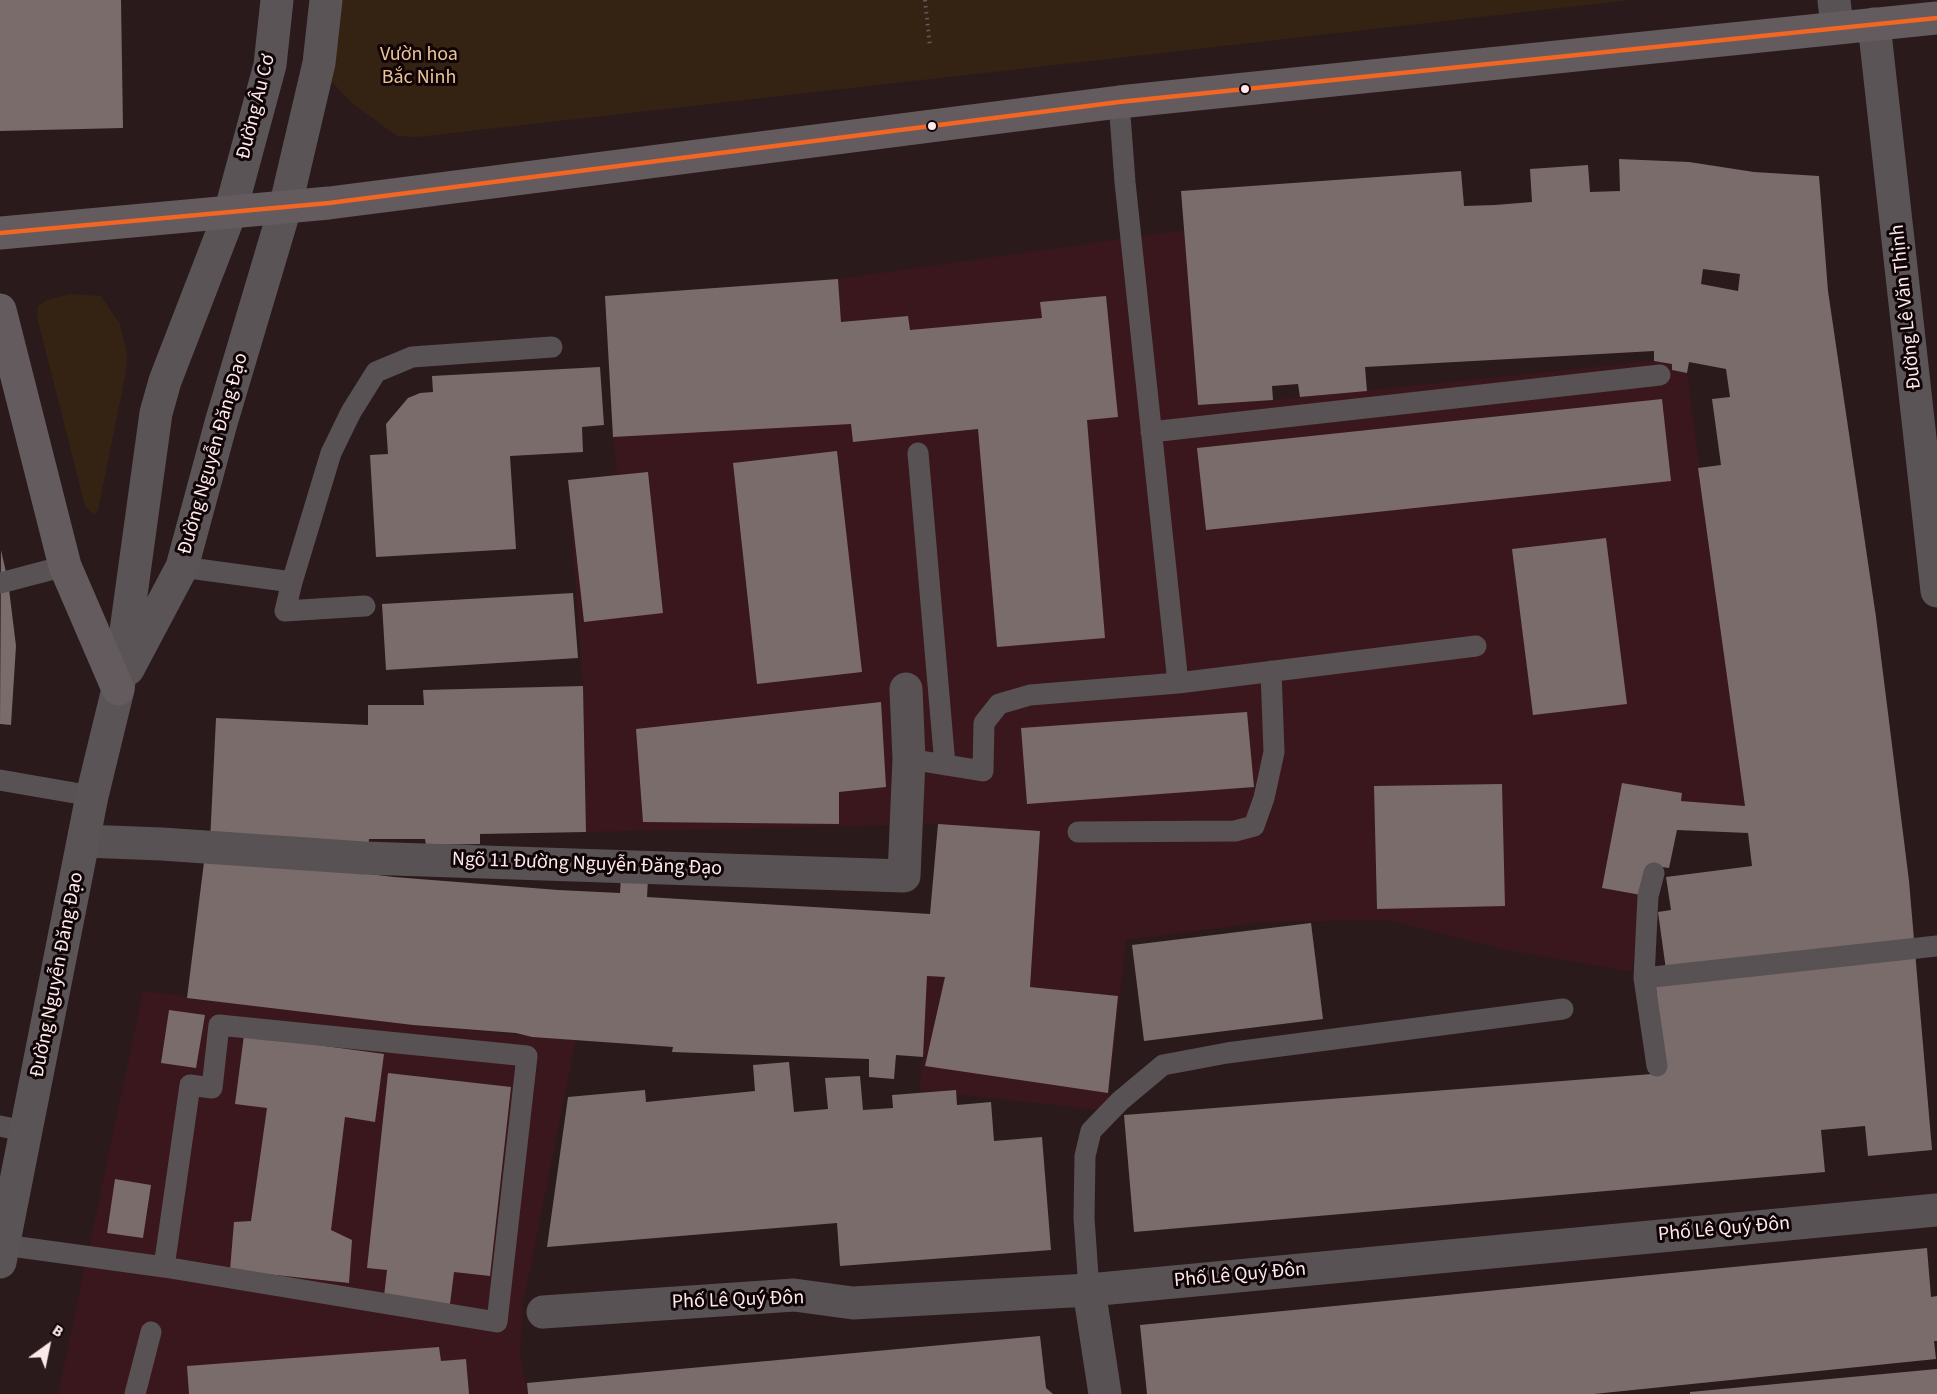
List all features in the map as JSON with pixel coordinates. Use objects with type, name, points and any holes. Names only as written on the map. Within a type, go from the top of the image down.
[{"type":"main road","name":"Đường Âu Cơ","points":[[230,213],[270,64],[277,0]]},
{"type":"main road","points":[[285,208],[319,63],[326,0]]},
{"type":"main road","points":[[0,233],[285,208],[1836,13],[1874,24],[1937,18]]},
{"type":"main road","name":"Đường Lê Văn Thịnh","points":[[1874,24],[1937,591]]},
{"type":"main road","name":"Đường Nguyễn Đăng Đạo","points":[[117,689],[182,567],[219,428],[285,208]]},
{"type":"main road","name":"Đường Nguyễn Đăng Đạo","points":[[2,1253],[14,1129],[84,841],[117,689],[156,413],[165,381],[230,213]]},
{"type":"main road","points":[[0,310],[65,566],[117,689]]},
{"type":"street","name":"Ngõ 11 Đường Nguyễn Đăng Đạo","points":[[84,841],[364,858],[904,876],[909,759],[906,689]]},
{"type":"street","name":"Phố Lê Quý Đôn","points":[[543,1312],[794,1295],[853,1304],[1089,1290],[1937,1210]]},
{"type":"street","points":[[1089,1290],[1105,1394]]},
{"type":"lane","points":[[1119,102],[1178,683]]},
{"type":"lane","points":[[365,606],[285,611],[331,453],[351,412],[376,372],[412,357],[552,347]]},
{"type":"lane","points":[[1151,432],[1660,375]]},
{"type":"lane","points":[[918,453],[945,765]]},
{"type":"lane","points":[[0,583],[65,566]]},
{"type":"lane","points":[[182,567],[292,582]]},
{"type":"lane","points":[[909,759],[984,771],[984,723],[999,704],[1030,695],[1178,683],[1476,646]]},
{"type":"lane","points":[[1078,832],[1235,831],[1254,826],[1264,798],[1274,752],[1271,671]]},
{"type":"lane","points":[[0,780],[92,796]]},
{"type":"lane","points":[[1654,873],[1648,896],[1644,978],[1657,1066]]},
{"type":"lane","points":[[1644,978],[1937,946]]},
{"type":"lane","points":[[1089,1290],[1085,1156],[1091,1131],[1120,1101],[1163,1065],[1227,1053],[1563,1009]]},
{"type":"lane","points":[[2,1253],[164,1267],[496,1322],[527,1056],[219,1025],[212,1088],[190,1085],[164,1267]]},
{"type":"lane","points":[[135,1394],[151,1332]]},
{"type":"path","points":[[925,0],[930,46]]},
{"type":"shaded area","points":[[1184,230],[1198,405],[1273,400],[1654,361],[1672,364],[1672,370],[1687,373],[1745,806],[1681,801],[1682,793],[1603,888],[1641,895],[1632,972],[1501,949],[1388,920],[1265,922],[1126,940],[1107,1111],[919,1090],[938,824],[586,832],[583,686],[568,480],[617,474],[613,437],[841,322],[838,279]]},
{"type":"shaded area","points":[[143,991],[413,1025],[576,1040],[523,1305],[520,1354],[528,1394],[58,1394]]},
{"type":"green space","name":"Vườn hoa Bắc Ninh","points":[[340,0],[1631,0],[417,137],[397,136],[353,104],[332,82]]},
{"type":"green space","points":[[69,294],[101,296],[120,324],[127,354],[126,372],[98,510],[94,515],[85,506],[37,317],[38,306],[47,300]]},
{"type":"building","points":[[0,0],[121,0],[123,128],[0,131]]},
{"type":"building","points":[[1619,159],[1689,162],[1754,172],[1819,176],[1828,291],[1876,617],[1909,881],[1932,1150],[1868,1156],[1865,1126],[1821,1130],[1825,1172],[1134,1232],[1124,1115],[1665,1073],[1655,978],[1667,977],[1658,912],[1671,910],[1666,877],[1752,866],[1748,833],[1677,830],[1669,868],[1647,865],[1641,895],[1602,888],[1622,783],[1682,793],[1681,801],[1745,806],[1698,468],[1721,465],[1712,399],[1730,397],[1726,369],[1689,362],[1687,373],[1672,370],[1672,364],[1654,361],[1654,351],[1365,367],[1367,391],[1300,397],[1298,384],[1272,386],[1273,400],[1198,405],[1181,191],[1461,171],[1464,206],[1495,205],[1532,202],[1530,169],[1588,165],[1590,192],[1620,191]],"holes":[[[1703,269],[1740,274],[1738,291],[1701,284]]]},
{"type":"building","points":[[838,279],[841,322],[908,316],[910,330],[1042,318],[1040,302],[1106,296],[1118,417],[1087,420],[1105,638],[997,647],[978,429],[853,442],[851,424],[613,437],[605,296]]},
{"type":"building","points":[[600,367],[604,425],[582,427],[583,452],[510,456],[516,549],[376,557],[370,455],[388,454],[386,424],[408,398],[420,393],[433,392],[432,376]]},
{"type":"building","points":[[1662,399],[1671,481],[1206,530],[1197,448]]},
{"type":"building","points":[[837,451],[862,672],[757,684],[733,463]]},
{"type":"building","points":[[648,472],[663,613],[584,622],[568,480]]},
{"type":"building","points":[[1606,538],[1627,704],[1533,715],[1512,549]]},
{"type":"building","points":[[1,550],[8,581],[16,646],[11,725],[0,724]]},
{"type":"building","points":[[573,593],[578,658],[386,670],[382,604]]},
{"type":"building","points":[[583,686],[586,832],[480,834],[480,844],[426,845],[425,839],[369,839],[368,850],[210,842],[216,718],[368,725],[368,705],[424,705],[423,690]]},
{"type":"building","points":[[881,702],[886,787],[839,792],[839,824],[643,822],[636,729]]},
{"type":"building","points":[[1247,712],[1254,787],[1027,804],[1021,728]]},
{"type":"building","points":[[1502,784],[1505,906],[1377,909],[1374,786]]},
{"type":"building","points":[[938,824],[1040,831],[1030,987],[1118,996],[1108,1093],[925,1066],[945,977],[927,976],[923,1057],[896,1055],[894,1079],[869,1077],[869,1059],[672,1052],[673,1047],[532,1037],[516,1033],[413,1025],[187,998],[205,854],[394,877],[558,890],[620,893],[621,877],[648,879],[647,897],[930,914]]},
{"type":"building","points":[[1311,923],[1323,1019],[1144,1041],[1132,945]]},
{"type":"building","points":[[169,1010],[205,1015],[196,1068],[161,1063]]},
{"type":"building","points":[[244,1035],[384,1054],[375,1122],[345,1117],[331,1230],[352,1240],[349,1283],[230,1270],[234,1222],[251,1221],[267,1108],[235,1104]]},
{"type":"building","points":[[789,1062],[794,1112],[828,1109],[825,1078],[860,1076],[863,1110],[893,1108],[892,1095],[956,1090],[957,1105],[991,1102],[994,1141],[1042,1137],[1051,1250],[840,1266],[837,1223],[547,1247],[568,1097],[645,1090],[646,1102],[755,1091],[753,1065]]},
{"type":"building","points":[[388,1073],[511,1087],[490,1276],[454,1272],[450,1304],[384,1296],[387,1270],[367,1268]]},
{"type":"building","points":[[115,1179],[151,1185],[143,1238],[107,1233]]},
{"type":"building","points":[[1927,1248],[1931,1297],[1937,1296],[1937,1341],[1934,1341],[1936,1359],[1594,1394],[1147,1394],[1140,1325]]},
{"type":"building","points":[[1040,1336],[1046,1388],[1053,1394],[528,1394],[527,1383]]},
{"type":"building","points":[[439,1347],[441,1361],[466,1359],[469,1394],[189,1394],[187,1366]]},
{"type":"building","points":[[1937,1369],[1937,1394],[1690,1394],[1690,1392]]},
{"type":"transit line","points":[[0,233],[329,203],[1119,102],[1937,18]]}]
